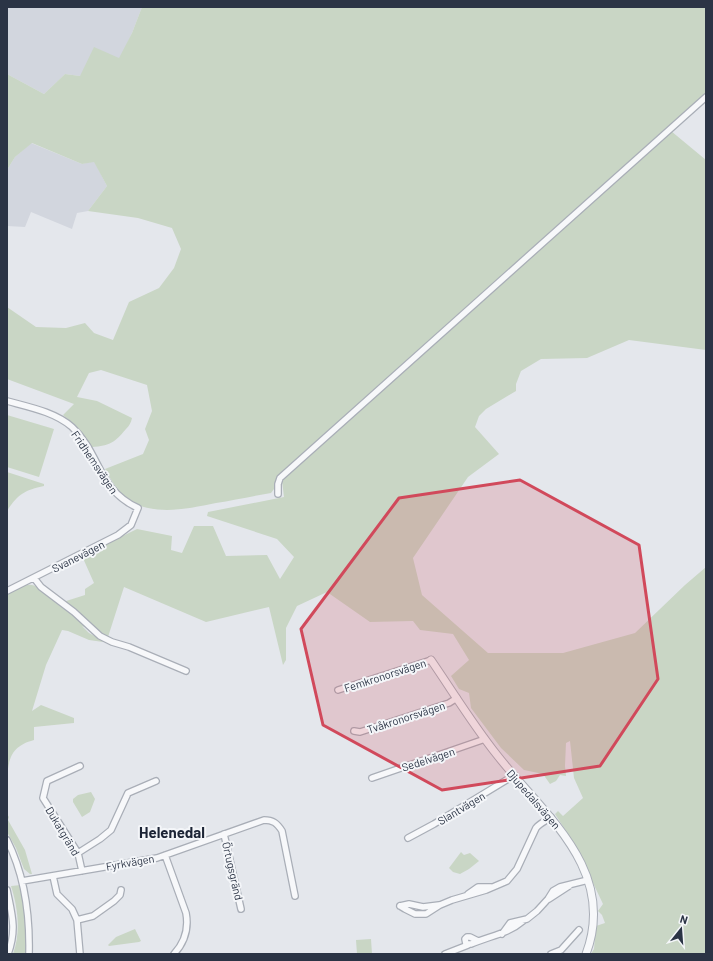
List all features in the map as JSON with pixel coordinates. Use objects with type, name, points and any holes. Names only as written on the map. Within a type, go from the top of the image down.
[{"type":"street","points":[[278,494],[278,484],[280,478],[312,452],[706,97]]},
{"type":"street","name":"Fridhemsvägen","points":[[7,401],[58,418],[72,428],[81,437],[108,485],[122,499],[138,508]]},
{"type":"street","name":"Svanevägen","points":[[7,592],[118,535],[131,525],[138,508]]},
{"type":"street","points":[[34,578],[41,587],[74,612],[100,636],[112,642],[148,654],[186,671]]},
{"type":"street","name":"Femkronorsvägen","points":[[338,690],[431,660]]},
{"type":"street","name":"Djupedalsvägen","points":[[431,660],[485,739],[513,776],[551,817],[572,846],[588,880],[593,905],[593,922],[586,954]]},
{"type":"street","name":"Tvåkronorsvägen","points":[[354,731],[360,732],[449,703],[458,698]]},
{"type":"street","name":"Sedelvägen","points":[[372,778],[485,739]]},
{"type":"street","name":"Dukatgränd","points":[[80,766],[47,782],[43,798],[78,853],[82,871]]},
{"type":"street","name":"Slantvägen","points":[[408,838],[513,776]]},
{"type":"street","points":[[78,853],[112,830],[128,793],[156,781]]},
{"type":"street","points":[[440,905],[431,912],[423,915],[414,914],[400,906],[409,904],[422,907],[440,905],[486,890],[507,881],[517,869],[533,836],[540,831],[543,827],[543,823],[551,817]]},
{"type":"street","name":"Fyrkvägen","points":[[22,881],[117,864],[144,861],[264,820],[276,823],[282,831],[295,896]]},
{"type":"street","name":"Örtugsgränd","points":[[224,834],[242,909]]},
{"type":"street","points":[[7,840],[15,857],[22,881],[30,924],[30,954]]},
{"type":"street","points":[[165,855],[186,912],[187,920],[186,935],[180,947],[174,954]]},
{"type":"street","points":[[53,876],[57,894],[72,909],[76,920],[80,954]]},
{"type":"street","points":[[445,954],[468,945],[465,942],[467,937],[478,941],[502,934],[516,927],[523,920],[537,911],[548,899],[571,885],[588,880]]},
{"type":"street","points":[[7,890],[14,927],[13,941],[8,954]]},
{"type":"street","points":[[76,920],[93,916],[114,901],[120,895],[121,890]]},
{"type":"street","points":[[422,907],[423,915]]},
{"type":"street","points":[[551,954],[563,952],[579,930]]},
{"type":"highlighted area","points":[[520,480],[639,545],[658,679],[600,766],[442,790],[323,725],[301,629],[399,498]]},
{"type":"shaded area","points":[[7,7],[142,7],[120,58],[80,76],[65,74],[44,94],[7,74]]},
{"type":"shaded area","points":[[31,143],[82,164],[94,161],[107,186],[88,211],[77,213],[72,229],[31,212],[25,227],[7,226],[7,170],[15,157]]},
{"type":"green space","points":[[142,7],[706,7],[706,93],[276,484],[271,493],[188,508],[159,510],[140,506],[128,500],[115,486],[105,469],[143,454],[149,440],[145,429],[152,411],[147,385],[101,370],[89,373],[77,397],[97,401],[132,418],[128,427],[115,440],[103,446],[92,447],[75,425],[63,415],[74,404],[7,379],[7,307],[36,327],[66,328],[85,323],[94,333],[113,340],[129,302],[159,288],[174,268],[181,249],[172,228],[138,218],[88,211],[107,186],[94,162],[82,164],[32,143],[15,157],[7,170],[7,74],[44,94],[65,74],[80,76],[94,47],[119,58],[132,33]]},
{"type":"green space","points":[[671,131],[706,160],[706,350],[629,340],[587,358],[541,359],[521,371],[516,384],[516,391],[486,409],[479,416],[475,427],[499,454],[468,477],[413,558],[422,595],[488,653],[563,653],[635,633],[706,567],[706,954],[591,954],[594,949],[596,926],[605,923],[602,915],[598,911],[603,904],[575,845],[555,814],[558,811],[563,816],[583,798],[574,778],[570,741],[566,743],[566,776],[560,775],[556,781],[550,784],[543,774],[524,770],[501,748],[471,708],[469,693],[459,689],[451,676],[469,660],[453,634],[420,630],[413,621],[370,622],[327,592],[297,606],[286,628],[286,660],[283,665],[269,607],[206,622],[124,587],[108,637],[82,626],[89,633],[103,642],[89,640],[62,630],[46,665],[32,711],[41,705],[74,718],[74,723],[34,727],[34,740],[27,742],[16,749],[13,753],[9,764],[7,777],[7,594],[23,586],[31,585],[38,588],[40,585],[63,602],[85,595],[85,589],[94,583],[82,556],[137,529],[172,536],[171,550],[182,553],[194,526],[213,526],[226,556],[267,555],[280,579],[294,557],[277,539],[207,516],[208,512],[284,497],[282,481]]},
{"type":"green space","points":[[7,415],[54,429],[39,477],[7,467]]},
{"type":"green space","points":[[7,472],[44,484],[44,486],[32,489],[22,494],[15,500],[7,511]]},
{"type":"green space","points":[[91,792],[95,799],[90,812],[82,817],[73,802],[73,799],[78,795]]},
{"type":"green space","points":[[7,814],[9,817],[8,820],[25,850],[32,874],[24,869],[16,848],[7,832]]},
{"type":"green space","points":[[461,852],[464,855],[470,853],[479,861],[460,874],[453,872],[449,868]]},
{"type":"green space","points":[[21,885],[28,926],[27,954],[13,954],[17,937],[18,920],[11,886]]},
{"type":"green space","points":[[135,929],[141,941],[108,945],[116,937]]},
{"type":"green space","points":[[371,939],[372,954],[357,954],[356,940]]},
{"type":"district","name":"Helenedal","points":[[172,832]]}]
